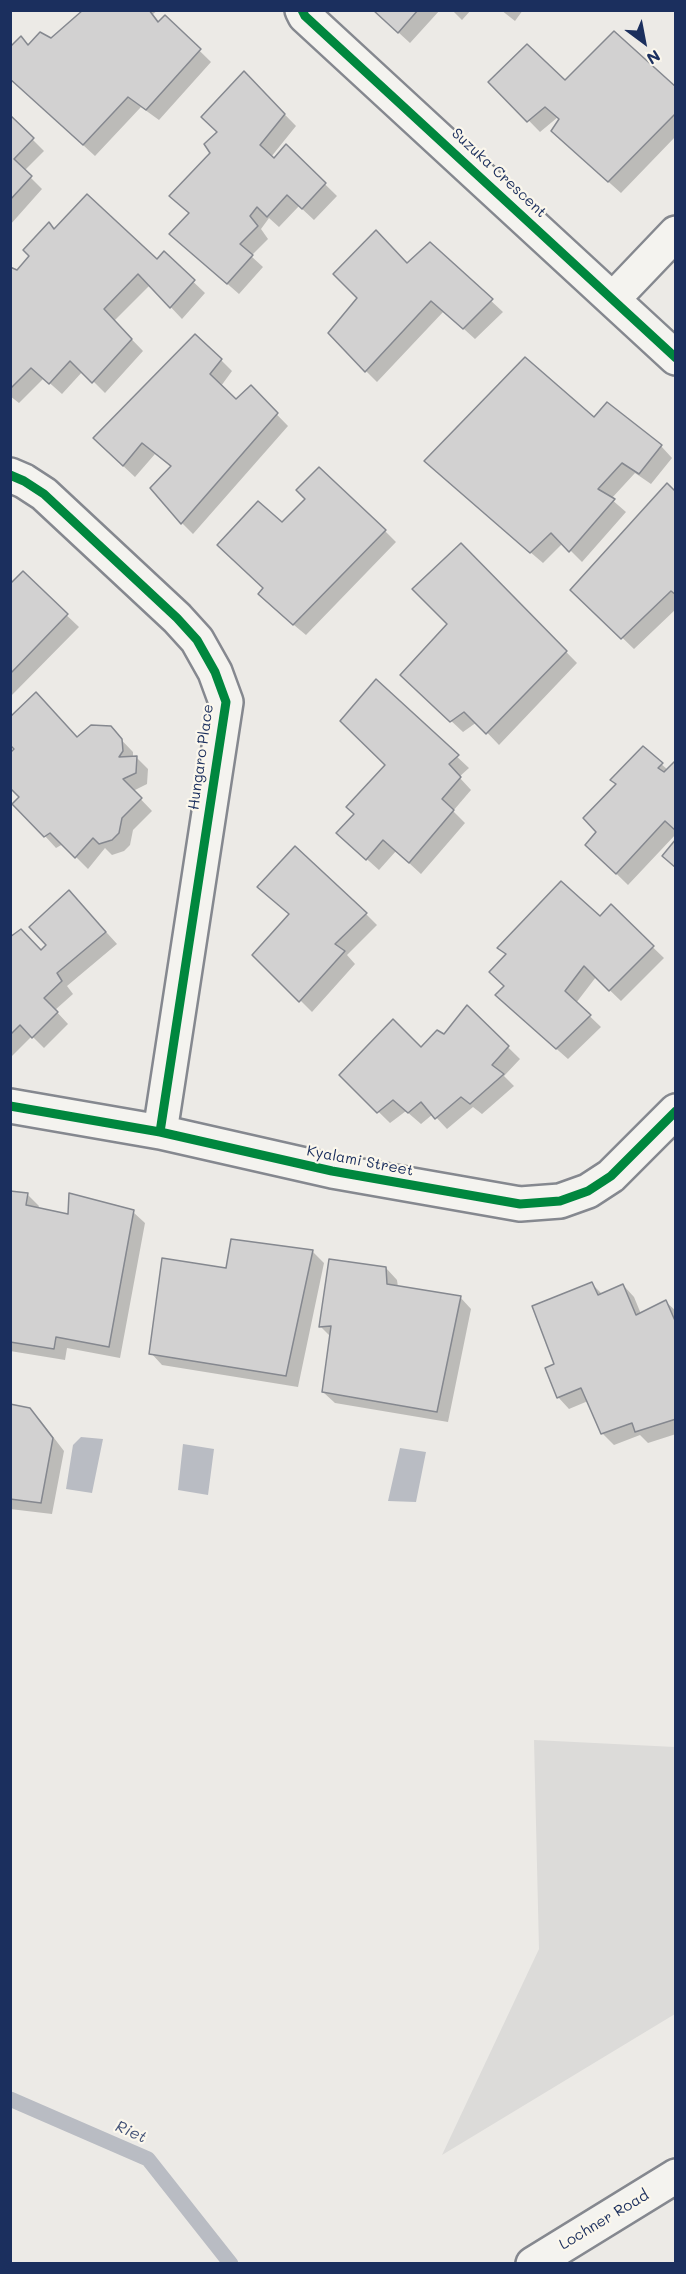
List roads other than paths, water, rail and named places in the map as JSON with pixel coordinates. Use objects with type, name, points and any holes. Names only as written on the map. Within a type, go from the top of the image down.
[{"type":"street","name":"Suzuka Crescent","points":[[302,10],[305,16],[614,299],[675,358]]},
{"type":"street","points":[[614,299],[675,233]]},
{"type":"street","name":"Hungaro Place","points":[[10,475],[44,494],[177,618],[208,656],[226,702],[160,1132]]},
{"type":"street","name":"Kyalami Street","points":[[10,1106],[160,1132],[332,1172],[520,1204],[560,1201],[588,1191],[612,1176],[675,1111]]},
{"type":"street","name":"Lochner Road","points":[[532,2264],[675,2176]]},
{"type":"waterway","name":"Riet","points":[[10,2099],[148,2159],[231,2264]]}]
